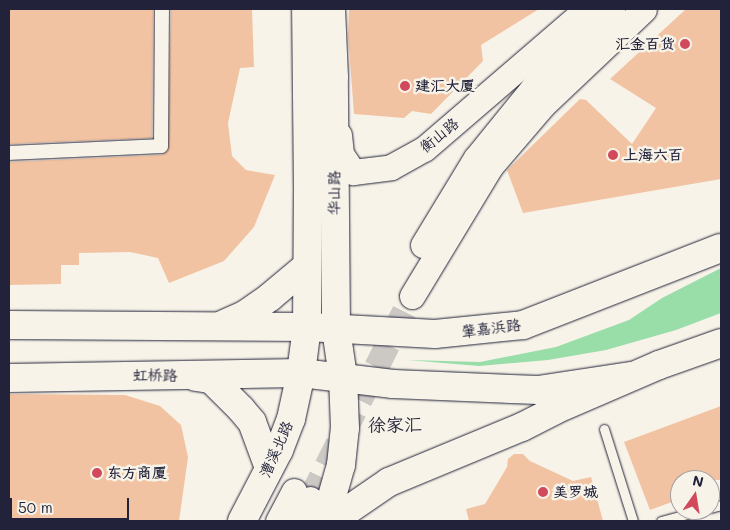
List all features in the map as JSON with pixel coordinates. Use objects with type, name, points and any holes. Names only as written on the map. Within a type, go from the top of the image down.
[{"type":"main road","name":"华山路","points":[[301,374],[307,327],[308,126],[306,9]]},
{"type":"main road","name":"华山路","points":[[331,9],[334,77],[336,328],[343,377]]},
{"type":"main road","name":"衡山路","points":[[334,77],[341,154],[346,164],[353,172],[391,168],[424,149],[587,9]]},
{"type":"main road","points":[[612,9],[557,58],[476,158],[404,292],[490,167],[543,105],[644,9]]},
{"type":"main road","name":"肇嘉浜路","points":[[307,327],[435,334],[524,325],[721,248]]},
{"type":"main road","points":[[223,325],[246,314],[307,266]]},
{"type":"main road","points":[[9,325],[307,327]]},
{"type":"main road","points":[[332,521],[389,482],[522,427],[632,376],[721,343]]},
{"type":"main road","points":[[301,374],[343,377],[393,384],[538,390],[632,376]]},
{"type":"main road","name":"虹桥路","points":[[9,378],[301,374]]},
{"type":"main road","name":"漕溪北路","points":[[242,521],[291,419],[301,374]]},
{"type":"main road","points":[[187,376],[211,379],[241,408],[252,422],[269,468]]},
{"type":"main road","points":[[298,521],[342,456],[345,428],[343,377]]},
{"type":"main road","points":[[278,521],[310,504]]},
{"type":"street","points":[[9,154],[161,146],[162,9]]},
{"type":"lane","points":[[604,429],[633,521]]},
{"type":"green space","points":[[721,268],[721,313],[676,330],[606,350],[548,360],[479,366],[408,360],[480,362],[556,347],[629,320],[662,298]]},
{"type":"building","points":[[9,9],[153,9],[152,138],[9,144]]},
{"type":"building","points":[[171,9],[252,9],[254,67],[240,68],[228,123],[232,156],[246,170],[275,175],[254,227],[224,261],[169,283],[158,258],[130,252],[79,253],[79,265],[61,265],[61,284],[9,285],[9,162],[161,155],[168,151]]},
{"type":"building","name":"建汇大厦","points":[[349,9],[539,9],[481,45],[483,61],[431,114],[412,111],[404,118],[354,114],[348,35]]},
{"type":"building","points":[[686,9],[721,9],[721,179],[523,213],[507,170],[580,99],[586,100],[632,144],[656,108],[610,79]]},
{"type":"building","name":"东方商厦","points":[[9,394],[125,395],[160,406],[181,425],[188,457],[179,521],[9,521]]},
{"type":"building","points":[[721,406],[721,480],[720,470],[670,470],[670,503],[650,510],[624,442]]},
{"type":"building","name":"美罗城","points":[[514,454],[523,454],[530,461],[573,481],[591,477],[603,521],[469,521],[466,509],[485,504],[507,467],[508,459]]},
{"type":"tunnel","points":[[310,499],[412,296]]},
{"type":"place","name":"汇金百货","points":[[685,44]]},
{"type":"place","name":"建汇大厦","points":[[405,86]]},
{"type":"place","name":"上海六百","points":[[613,155]]},
{"type":"place","name":"东方商厦","points":[[97,473]]},
{"type":"place","name":"美罗城","points":[[543,492]]},
{"type":"district","name":"徐家汇","points":[[395,424]]}]
